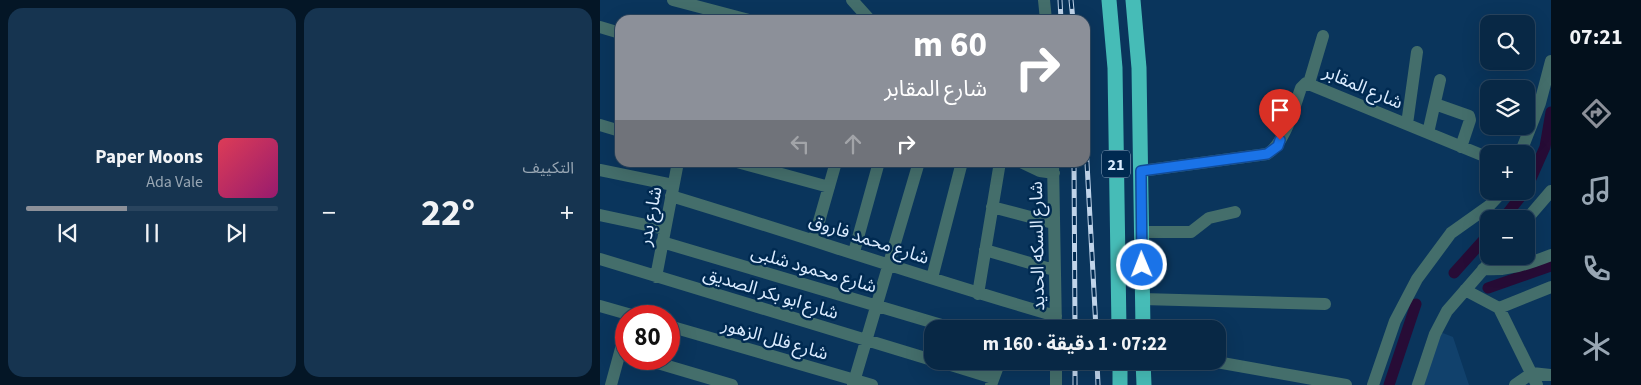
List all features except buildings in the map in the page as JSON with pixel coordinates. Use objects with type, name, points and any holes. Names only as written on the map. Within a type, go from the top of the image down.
[{"type":"highway","name":"21","points":[[1109,0],[1115,68],[1119,320]]},
{"type":"highway","name":"21","points":[[1133,0],[1139,68],[1142,320]]},
{"type":"highway","points":[[1120,370],[1120,385]]},
{"type":"highway","points":[[1143,370],[1144,385]]},
{"type":"street","points":[[673,0],[729,15]]},
{"type":"street","points":[[852,0],[866,15]]},
{"type":"street","points":[[1044,0],[1046,15]]},
{"type":"street","points":[[600,27],[615,32]]},
{"type":"street","points":[[1309,83],[1323,36]]},
{"type":"street","points":[[1407,124],[1417,52]]},
{"type":"street","points":[[1525,145],[1547,106],[1551,61]]},
{"type":"street","points":[[1428,133],[1440,80]]},
{"type":"street","name":"شارع المقابر","points":[[1141,171],[1267,154],[1273,150],[1280,140],[1301,88],[1306,83],[1480,154]]},
{"type":"street","points":[[1435,104],[1469,116],[1470,120],[1462,147]]},
{"type":"street","points":[[600,125],[615,130]]},
{"type":"street","name":"شارع بدر","points":[[656,277],[677,167]]},
{"type":"street","points":[[755,167],[829,187]]},
{"type":"street","points":[[814,239],[835,167]]},
{"type":"street","points":[[854,252],[878,167]]},
{"type":"street","points":[[854,383],[918,167]]},
{"type":"street","points":[[932,278],[961,167]]},
{"type":"street","points":[[978,294],[999,167]]},
{"type":"street","points":[[1032,167],[1040,171],[1054,168]]},
{"type":"street","name":"شارع السكه الحديد","points":[[1054,168],[1053,223],[1056,320]]},
{"type":"street","name":"شارع محمد فاروق","points":[[600,170],[672,190],[1050,320]]},
{"type":"street","points":[[1535,210],[1551,191]]},
{"type":"street","points":[[1374,385],[1395,321],[1418,279],[1451,233],[1495,200]]},
{"type":"street","points":[[992,207],[1053,223]]},
{"type":"street","points":[[1142,232],[1191,232],[1214,216],[1235,212]]},
{"type":"street","name":"شارع محمود شلبى","points":[[600,216],[924,320]]},
{"type":"street","points":[[984,250],[1054,270]]},
{"type":"street","points":[[1483,269],[1517,268],[1551,255]]},
{"type":"street","name":"شارع ابو بكر الصديق","points":[[600,259],[924,358]]},
{"type":"street","points":[[1418,385],[1435,334],[1447,311],[1487,265]]},
{"type":"street","points":[[1499,308],[1551,287]]},
{"type":"street","points":[[1465,290],[1499,308],[1537,385]]},
{"type":"street","points":[[1142,299],[1325,304]]},
{"type":"street","points":[[600,306],[615,311]]},
{"type":"street","name":"شارع فلل الزهور","points":[[680,329],[854,383],[872,385]]},
{"type":"street","points":[[1226,364],[1346,385]]},
{"type":"street","points":[[600,382],[610,385],[616,370]]},
{"type":"street","points":[[680,370],[732,385]]},
{"type":"street","points":[[961,370],[992,382],[997,370]]},
{"type":"street","points":[[1056,370],[1056,385]]},
{"type":"street","points":[[1515,385],[1532,373],[1551,375]]},
{"type":"shaded area","points":[[1435,330],[1453,337],[1469,385],[1411,385]]},
{"type":"waterway","points":[[1535,170],[1545,147],[1551,112]]},
{"type":"waterway","points":[[1510,210],[1518,200]]},
{"type":"waterway","points":[[1454,273],[1480,244]]},
{"type":"waterway","points":[[1488,288],[1551,266]]},
{"type":"waterway","points":[[1389,385],[1416,304]]},
{"type":"railway","points":[[1060,0],[1061,15]]},
{"type":"railway","points":[[1071,0],[1072,15]]},
{"type":"railway","points":[[1074,167],[1075,320]]},
{"type":"railway","points":[[1087,167],[1096,320]]},
{"type":"railway","points":[[1075,370],[1075,385]]},
{"type":"railway","points":[[1097,370],[1098,385]]},
{"type":"route","points":[[1142,265],[1141,171],[1267,154],[1278,146],[1280,140]]}]
